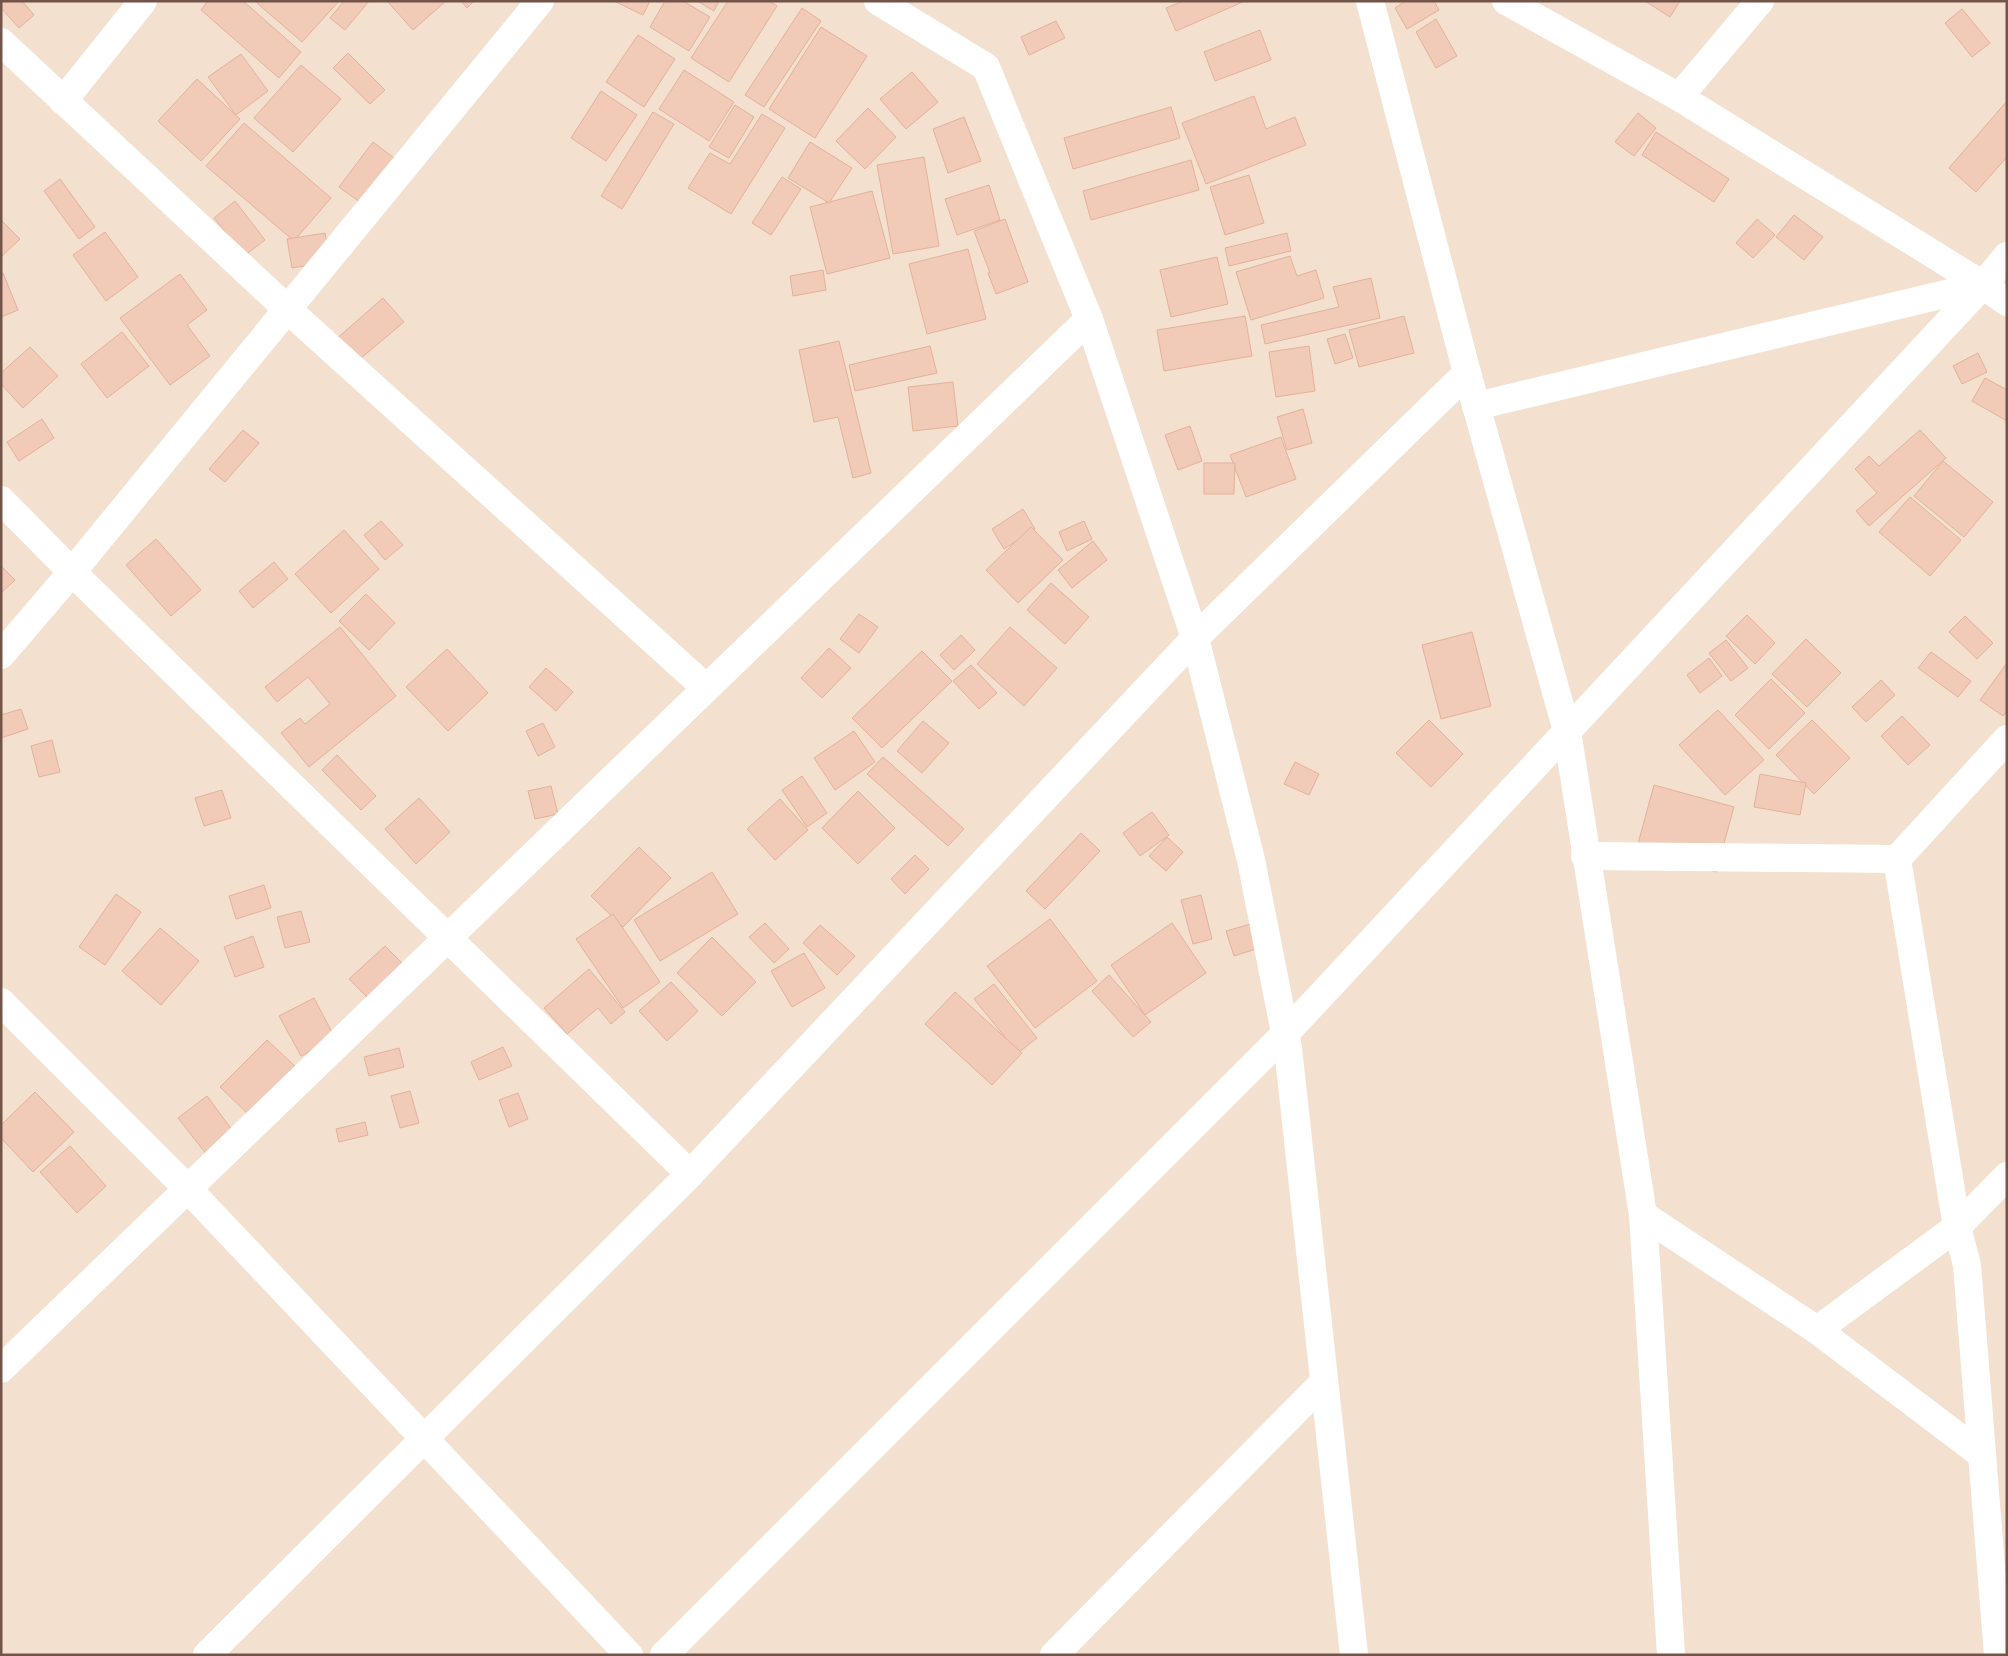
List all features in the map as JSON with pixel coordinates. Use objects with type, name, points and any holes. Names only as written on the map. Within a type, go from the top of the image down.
[{"type":"street","points":[[64,100],[143,1]]},
{"type":"street","points":[[1,654],[72,572],[286,308],[540,1]]},
{"type":"street","points":[[878,1],[986,68],[1089,319],[1195,638],[1251,860],[1285,1034],[1354,1655]]},
{"type":"street","points":[[1370,1],[1467,373],[1567,731],[1585,856],[1643,1215],[1671,1655]]},
{"type":"street","points":[[1506,1],[1679,97],[2007,302]]},
{"type":"street","points":[[1679,97],[1760,1]]},
{"type":"street","points":[[1,42],[286,308],[706,688]]},
{"type":"street","points":[[664,1655],[1285,1034],[2007,256]]},
{"type":"street","points":[[1476,406],[1982,285]]},
{"type":"street","points":[[1,1369],[1089,319]]},
{"type":"street","points":[[207,1655],[690,1174],[1195,638],[1467,373]]},
{"type":"street","points":[[1,500],[72,572],[690,1174]]},
{"type":"street","points":[[1585,856],[1897,859],[2007,739]]},
{"type":"street","points":[[1897,859],[1957,1227],[1966,1265],[1998,1655]]},
{"type":"street","points":[[1,1002],[188,1189],[629,1655]]},
{"type":"street","points":[[1817,1330],[1957,1227],[2007,1176]]},
{"type":"street","points":[[1643,1215],[1817,1330],[1981,1454]]},
{"type":"street","points":[[1054,1655],[1324,1382]]},
{"type":"shaded area","points":[[1,1],[2007,1],[2007,1655],[1,1655]]},
{"type":"building","points":[[1,1],[22,1],[34,15],[19,28],[1,8]]},
{"type":"building","points":[[208,1],[243,1],[301,52],[279,78],[201,10]]},
{"type":"building","points":[[258,1],[339,1],[302,42],[257,3]]},
{"type":"building","points":[[344,1],[369,1],[345,30],[330,18]]},
{"type":"building","points":[[387,1],[446,1],[413,30]]},
{"type":"building","points":[[461,1],[474,1],[467,8]]},
{"type":"building","points":[[614,1],[650,1],[643,15]]},
{"type":"building","points":[[665,1],[683,1],[710,17],[689,51],[650,27]]},
{"type":"building","points":[[697,1],[719,1],[714,11]]},
{"type":"building","points":[[728,1],[769,1],[777,6],[729,82],[691,58]]},
{"type":"building","points":[[1183,1],[1245,1],[1176,31],[1166,8]]},
{"type":"building","points":[[1405,1],[1434,1],[1439,10],[1407,29],[1395,8]]},
{"type":"building","points":[[1645,1],[1680,1],[1670,17]]},
{"type":"building","points":[[802,8],[821,21],[764,107],[745,95]]},
{"type":"building","points":[[1962,9],[1990,43],[1972,57],[1945,23]]},
{"type":"building","points":[[1436,19],[1457,56],[1436,68],[1416,32]]},
{"type":"building","points":[[1056,21],[1065,38],[1029,55],[1021,37]]},
{"type":"building","points":[[821,27],[867,56],[815,138],[769,109]]},
{"type":"building","points":[[1260,30],[1271,60],[1215,81],[1204,52]]},
{"type":"building","points":[[638,35],[675,59],[644,107],[606,82]]},
{"type":"building","points":[[348,53],[385,90],[370,104],[333,68]]},
{"type":"building","points":[[241,54],[268,91],[236,115],[208,77]]},
{"type":"building","points":[[301,65],[341,99],[293,152],[254,118]]},
{"type":"building","points":[[684,70],[734,102],[709,141],[659,109]]},
{"type":"building","points":[[912,72],[938,102],[906,129],[880,99]]},
{"type":"building","points":[[197,79],[240,119],[201,161],[158,121]]},
{"type":"building","points":[[601,91],[637,115],[606,161],[571,138]]},
{"type":"building","points":[[1254,96],[1266,129],[1295,117],[1306,145],[1206,184],[1182,123]]},
{"type":"building","points":[[2007,101],[2007,157],[1976,192],[1949,168]]},
{"type":"building","points":[[735,105],[754,117],[729,158],[709,147]]},
{"type":"building","points":[[1171,107],[1180,138],[1073,169],[1064,138]]},
{"type":"building","points":[[868,108],[896,137],[865,169],[836,141]]},
{"type":"building","points":[[653,112],[674,124],[622,209],[601,196]]},
{"type":"building","points":[[1638,113],[1656,128],[1634,156],[1615,142]]},
{"type":"building","points":[[762,114],[785,128],[731,214],[688,188],[710,153],[730,164]]},
{"type":"building","points":[[964,117],[981,161],[948,173],[933,129]]},
{"type":"building","points":[[244,123],[331,198],[294,241],[206,166]]},
{"type":"building","points":[[1656,132],[1729,179],[1714,202],[1642,155]]},
{"type":"building","points":[[373,142],[402,164],[368,208],[339,187]]},
{"type":"building","points":[[810,142],[852,168],[829,203],[788,178]]},
{"type":"building","points":[[924,157],[939,246],[893,254],[877,165]]},
{"type":"building","points":[[1191,160],[1199,190],[1091,220],[1083,191]]},
{"type":"building","points":[[1249,175],[1264,223],[1225,235],[1210,187]]},
{"type":"building","points":[[782,177],[801,189],[771,235],[752,223]]},
{"type":"building","points":[[60,179],[95,227],[79,239],[44,191]]},
{"type":"building","points":[[989,185],[1000,220],[957,235],[945,199]]},
{"type":"building","points":[[872,191],[890,258],[827,274],[810,207]]},
{"type":"building","points":[[235,201],[265,240],[244,256],[214,218]]},
{"type":"building","points":[[1794,215],[1823,237],[1804,260],[1776,237]]},
{"type":"building","points":[[1005,219],[1028,282],[996,294],[974,231]]},
{"type":"building","points":[[1757,219],[1775,235],[1753,258],[1736,243]]},
{"type":"building","points":[[1,220],[20,239],[1,257]]},
{"type":"building","points":[[105,232],[138,277],[106,301],[73,255]]},
{"type":"building","points":[[325,233],[330,262],[292,268],[287,239]]},
{"type":"building","points":[[1287,233],[1291,251],[1229,266],[1225,248]]},
{"type":"building","points":[[968,249],[986,319],[927,334],[909,264]]},
{"type":"building","points":[[1290,256],[1297,276],[1316,270],[1324,298],[1251,320],[1236,272]]},
{"type":"building","points":[[1217,257],[1228,304],[1171,317],[1160,270]]},
{"type":"building","points":[[823,270],[826,290],[793,296],[790,276]]},
{"type":"building","points":[[3,273],[18,310],[1,317],[1,274]]},
{"type":"building","points":[[180,274],[207,310],[187,325],[210,356],[170,385],[120,318]]},
{"type":"building","points":[[1371,278],[1380,318],[1265,344],[1261,325],[1339,307],[1333,287]]},
{"type":"building","points":[[383,298],[404,322],[354,364],[334,341]]},
{"type":"building","points":[[1245,316],[1252,356],[1164,371],[1157,330]]},
{"type":"building","points":[[1404,316],[1414,353],[1359,367],[1349,330]]},
{"type":"building","points":[[122,332],[149,366],[107,398],[81,364]]},
{"type":"building","points":[[1345,334],[1353,358],[1335,364],[1327,339]]},
{"type":"building","points":[[839,341],[871,473],[853,478],[838,417],[814,422],[799,350]]},
{"type":"building","points":[[930,346],[937,373],[855,391],[849,365]]},
{"type":"building","points":[[1309,346],[1315,391],[1276,397],[1269,352]]},
{"type":"building","points":[[30,347],[58,376],[23,408],[1,384],[1,373]]},
{"type":"building","points":[[1978,353],[1987,372],[1962,384],[1953,366]]},
{"type":"building","points":[[1985,378],[2007,390],[2007,421],[1972,401]]},
{"type":"building","points":[[953,382],[958,426],[913,431],[908,387]]},
{"type":"building","points":[[1303,409],[1312,443],[1287,450],[1277,417]]},
{"type":"building","points":[[42,419],[54,438],[19,461],[7,442]]},
{"type":"building","points":[[1190,426],[1202,461],[1178,470],[1165,435]]},
{"type":"building","points":[[243,430],[259,443],[225,482],[209,469]]},
{"type":"building","points":[[1920,430],[1946,458],[1869,526],[1856,511],[1877,493],[1855,469],[1869,456],[1879,466]]},
{"type":"building","points":[[1281,437],[1296,479],[1246,497],[1230,455]]},
{"type":"building","points":[[1943,461],[1993,502],[1964,537],[1914,496]]},
{"type":"building","points":[[1204,463],[1235,463],[1234,494],[1204,494]]},
{"type":"building","points":[[1910,497],[1961,540],[1930,576],[1879,532]]},
{"type":"building","points":[[1023,509],[1035,529],[1004,549],[992,529]]},
{"type":"building","points":[[381,521],[403,545],[385,560],[364,535]]},
{"type":"building","points":[[1084,521],[1092,539],[1067,551],[1059,532]]},
{"type":"building","points":[[1031,527],[1063,560],[1018,603],[986,570]]},
{"type":"building","points":[[344,530],[379,569],[331,613],[295,574]]},
{"type":"building","points":[[156,539],[201,590],[171,616],[126,565]]},
{"type":"building","points":[[1093,541],[1107,560],[1072,588],[1058,570]]},
{"type":"building","points":[[274,562],[288,579],[253,608],[239,591]]},
{"type":"building","points":[[1,566],[15,580],[1,593]]},
{"type":"building","points":[[1051,583],[1089,617],[1065,644],[1027,610]]},
{"type":"building","points":[[366,594],[395,623],[369,650],[339,621]]},
{"type":"building","points":[[859,614],[878,627],[859,653],[840,639]]},
{"type":"building","points":[[1747,615],[1775,643],[1755,664],[1726,636]]},
{"type":"building","points":[[1965,616],[1993,643],[1977,659],[1949,632]]},
{"type":"building","points":[[340,627],[396,696],[309,767],[281,733],[300,718],[305,724],[330,704],[308,677],[277,702],[265,687]]},
{"type":"building","points":[[1010,627],[1057,668],[1024,706],[977,664]]},
{"type":"building","points":[[1472,632],[1491,706],[1441,719],[1422,645]]},
{"type":"building","points":[[961,635],[975,650],[954,670],[940,655]]},
{"type":"building","points":[[1806,639],[1841,673],[1807,707],[1772,674]]},
{"type":"building","points":[[1726,640],[1748,668],[1731,681],[1709,653]]},
{"type":"building","points":[[829,648],[851,668],[822,698],[801,678]]},
{"type":"building","points":[[447,649],[488,693],[448,731],[406,687]]},
{"type":"building","points":[[922,651],[952,681],[882,748],[852,718]]},
{"type":"building","points":[[1931,652],[1971,681],[1958,697],[1918,668]]},
{"type":"building","points":[[1709,658],[1722,676],[1700,693],[1687,675]]},
{"type":"building","points":[[2007,663],[2007,711],[2003,716],[1980,700]]},
{"type":"building","points":[[971,665],[997,693],[979,709],[953,681]]},
{"type":"building","points":[[546,668],[573,692],[556,711],[529,687]]},
{"type":"building","points":[[1771,679],[1805,713],[1769,749],[1735,715]]},
{"type":"building","points":[[1881,680],[1895,695],[1866,722],[1852,707]]},
{"type":"building","points":[[21,709],[28,729],[1,738],[1,715]]},
{"type":"building","points":[[1718,710],[1764,760],[1725,795],[1679,745]]},
{"type":"building","points":[[1902,716],[1930,745],[1908,765],[1881,736]]},
{"type":"building","points":[[1429,720],[1463,754],[1431,787],[1396,753]]},
{"type":"building","points":[[1812,720],[1850,758],[1814,794],[1776,755]]},
{"type":"building","points":[[923,721],[949,743],[922,773],[897,751]]},
{"type":"building","points":[[543,723],[555,747],[538,756],[526,731]]},
{"type":"building","points":[[854,731],[875,762],[835,790],[814,758]]},
{"type":"building","points":[[52,740],[60,772],[39,777],[31,746]]},
{"type":"building","points":[[337,755],[376,796],[361,810],[322,770]]},
{"type":"building","points":[[883,757],[964,829],[948,846],[867,774]]},
{"type":"building","points":[[1295,762],[1319,774],[1309,795],[1284,784]]},
{"type":"building","points":[[1760,774],[1806,783],[1800,815],[1754,807]]},
{"type":"building","points":[[802,776],[827,813],[807,827],[782,790]]},
{"type":"building","points":[[1654,785],[1734,807],[1716,872],[1636,851]]},
{"type":"building","points":[[551,786],[558,814],[535,819],[528,791]]},
{"type":"building","points":[[222,790],[231,818],[204,826],[195,798]]},
{"type":"building","points":[[858,791],[895,828],[858,864],[822,828]]},
{"type":"building","points":[[419,798],[450,832],[416,864],[385,829]]},
{"type":"building","points":[[780,799],[808,830],[775,860],[747,829]]},
{"type":"building","points":[[1152,812],[1169,835],[1140,856],[1123,833]]},
{"type":"building","points":[[1081,833],[1100,851],[1045,909],[1026,891]]},
{"type":"building","points":[[1167,837],[1183,852],[1166,871],[1149,856]]},
{"type":"building","points":[[639,847],[671,878],[623,927],[591,896]]},
{"type":"building","points":[[915,855],[929,869],[905,894],[891,879]]},
{"type":"building","points":[[712,872],[738,914],[660,961],[634,920]]},
{"type":"building","points":[[264,885],[271,908],[236,919],[229,896]]},
{"type":"building","points":[[116,894],[141,912],[105,965],[79,947]]},
{"type":"building","points":[[1201,895],[1212,939],[1193,944],[1181,900]]},
{"type":"building","points":[[301,911],[310,942],[285,948],[277,917]]},
{"type":"building","points":[[613,914],[660,982],[623,1008],[576,939]]},
{"type":"building","points":[[1050,919],[1097,981],[1035,1028],[987,966]]},
{"type":"building","points":[[765,923],[789,949],[774,963],[749,937]]},
{"type":"building","points":[[1172,923],[1206,973],[1145,1015],[1111,965]]},
{"type":"building","points":[[1254,923],[1262,947],[1234,956],[1226,931]]},
{"type":"building","points":[[820,925],[855,956],[837,975],[803,943]]},
{"type":"building","points":[[160,928],[199,961],[161,1005],[122,971]]},
{"type":"building","points":[[253,936],[264,967],[235,977],[224,947]]},
{"type":"building","points":[[712,937],[756,982],[722,1016],[677,973]]},
{"type":"building","points":[[385,946],[404,965],[369,999],[349,979]]},
{"type":"building","points":[[804,953],[825,988],[792,1007],[771,971]]},
{"type":"building","points":[[589,969],[625,1012],[611,1024],[598,1008],[567,1034],[544,1008]]},
{"type":"building","points":[[1109,975],[1151,1022],[1133,1037],[1092,991]]},
{"type":"building","points":[[671,982],[698,1011],[667,1041],[639,1011]]},
{"type":"building","points":[[994,984],[1037,1038],[1018,1053],[974,999]]},
{"type":"building","points":[[955,992],[1022,1053],[992,1085],[925,1024]]},
{"type":"building","points":[[314,998],[335,1038],[301,1056],[279,1016]]},
{"type":"building","points":[[267,1040],[297,1068],[250,1116],[220,1087]]},
{"type":"building","points":[[503,1047],[512,1066],[479,1080],[471,1062]]},
{"type":"building","points":[[399,1048],[404,1067],[369,1076],[364,1057]]},
{"type":"building","points":[[410,1091],[419,1123],[400,1128],[391,1096]]},
{"type":"building","points":[[35,1092],[74,1132],[33,1172],[1,1138],[1,1125]]},
{"type":"building","points":[[518,1093],[528,1119],[509,1127],[499,1100]]},
{"type":"building","points":[[207,1096],[235,1134],[207,1155],[178,1118]]},
{"type":"building","points":[[365,1122],[368,1135],[339,1142],[336,1129]]},
{"type":"building","points":[[70,1146],[106,1186],[77,1213],[40,1172]]}]
